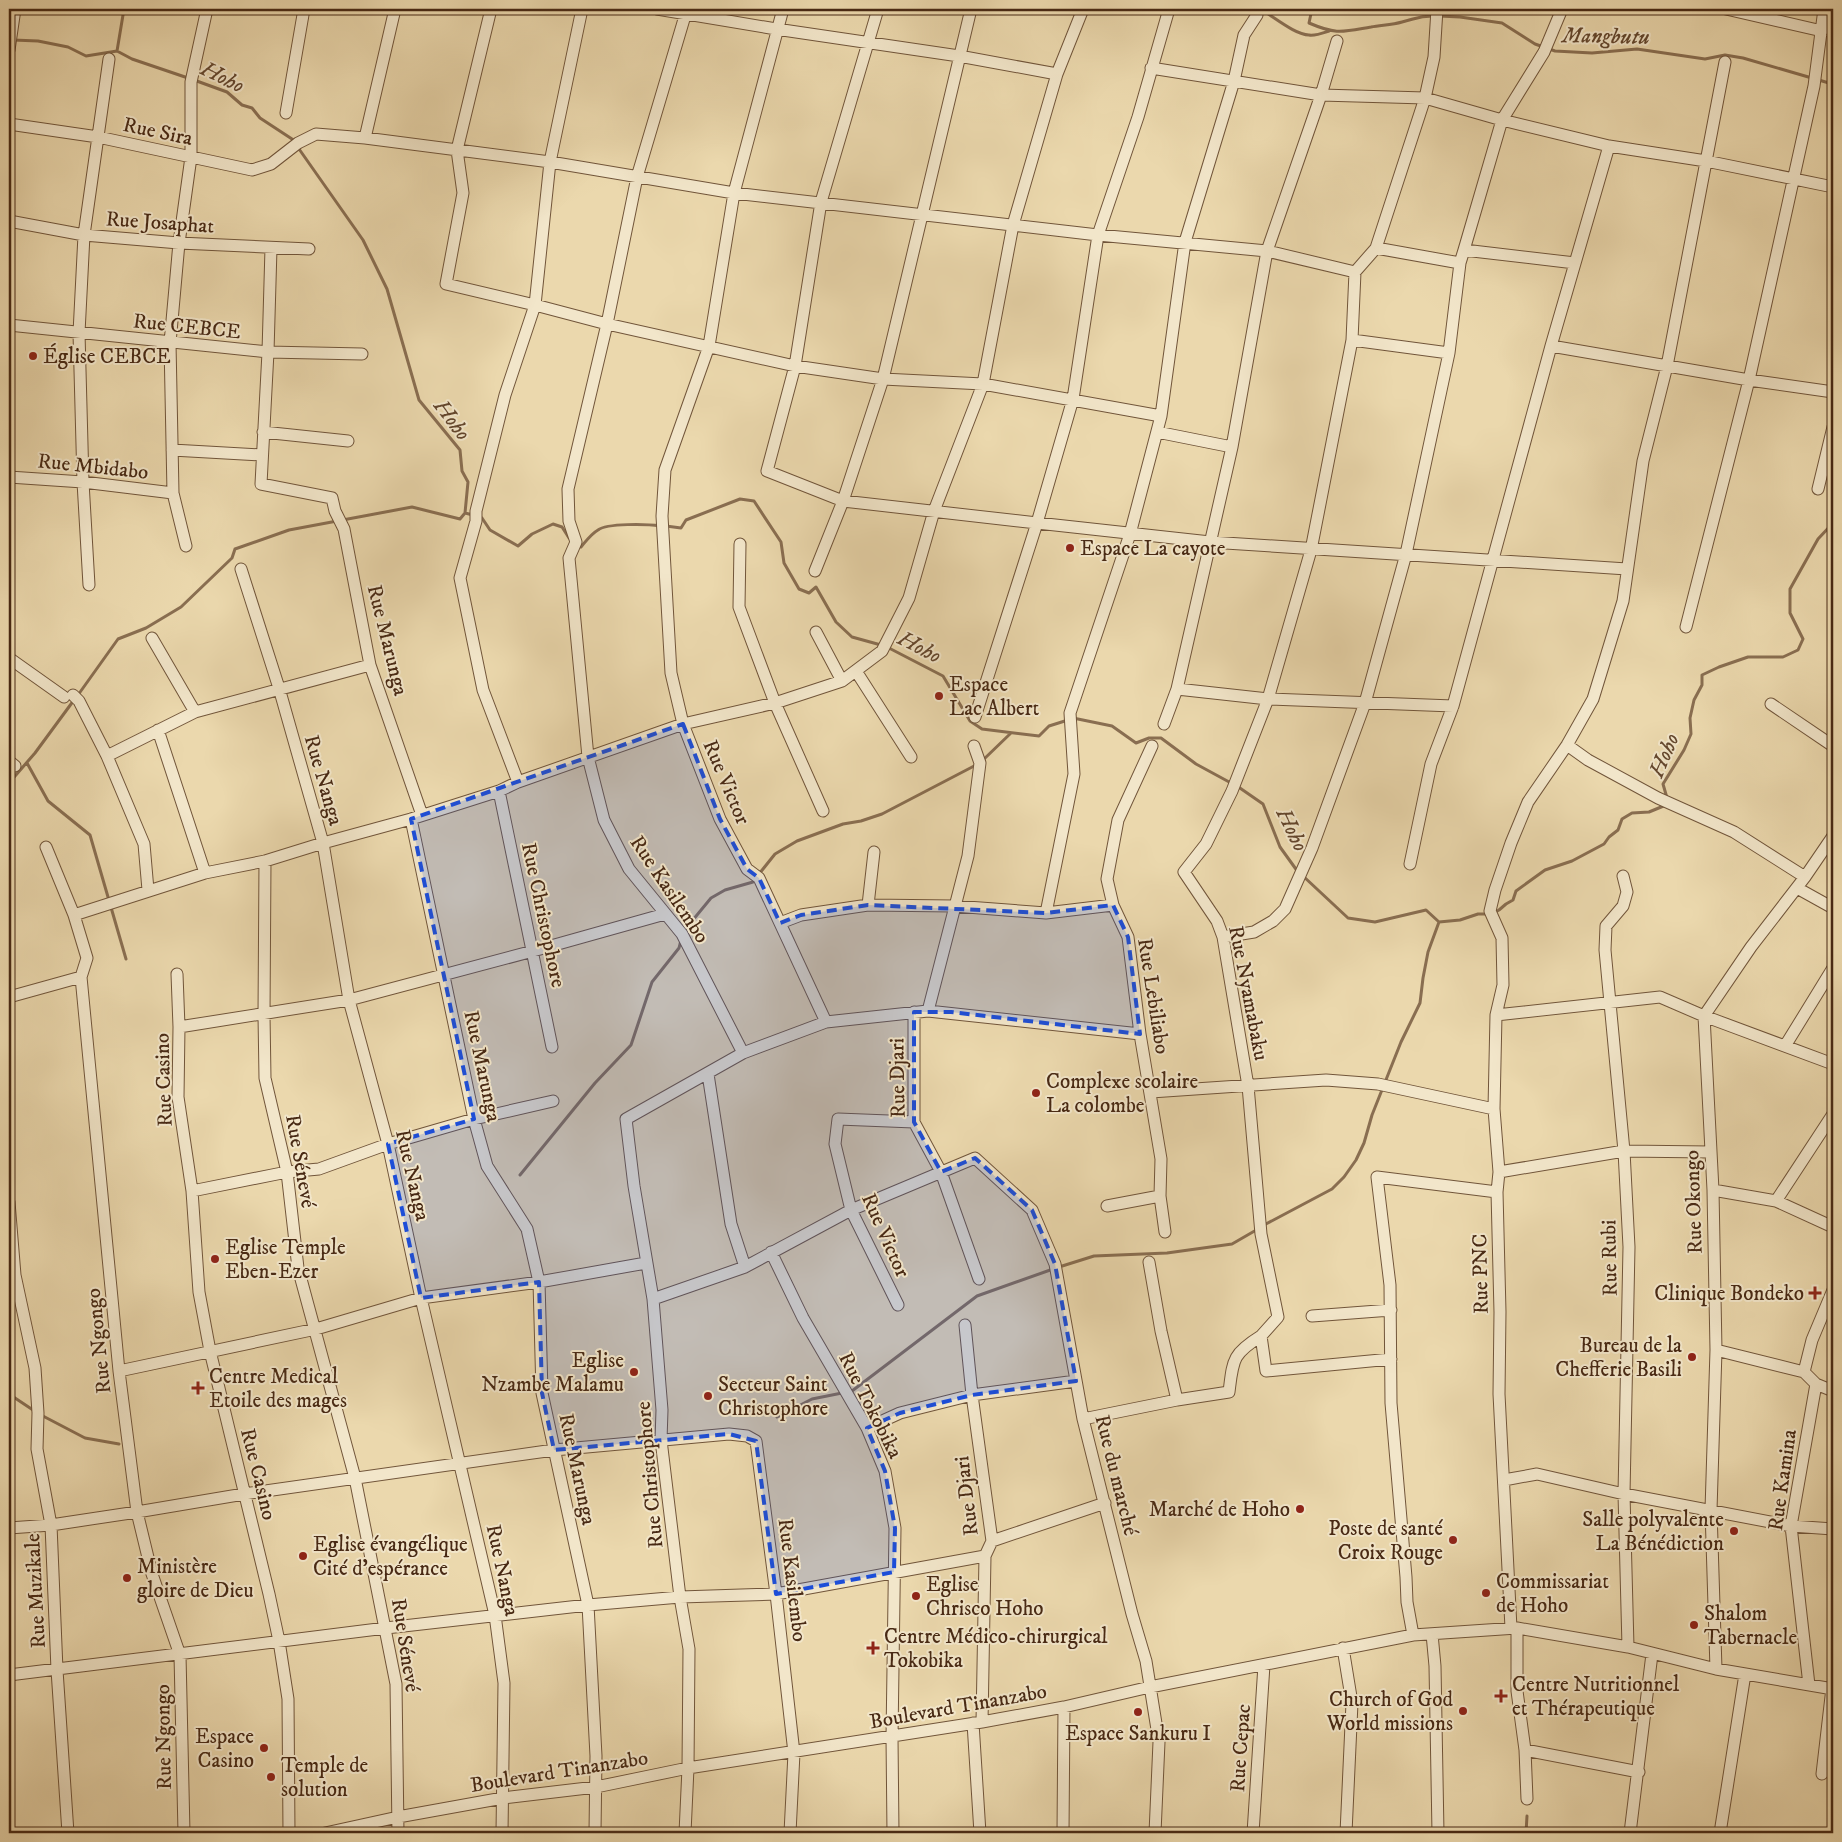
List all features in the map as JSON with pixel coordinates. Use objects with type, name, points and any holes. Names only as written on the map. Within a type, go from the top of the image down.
[{"type":"street","points":[[9,50],[15,9]]},
{"type":"street","points":[[186,546],[173,493],[170,343],[178,243],[191,157],[191,79],[208,9]]},
{"type":"street","points":[[286,113],[304,9]]},
{"type":"street","points":[[365,138],[395,9]]},
{"type":"street","points":[[491,9],[457,150],[463,193],[446,284],[607,324],[795,366],[883,379],[983,384],[1160,416]]},
{"type":"street","points":[[518,782],[483,690],[460,578],[505,395],[535,305],[550,162],[582,9]]},
{"type":"street","points":[[657,9],[686,11],[776,29],[959,56],[1057,74]]},
{"type":"street","name":"Rue Victor","points":[[783,9],[776,29],[734,194],[709,346],[665,470],[662,516],[671,672],[682,724],[720,819],[747,868],[759,878],[826,1022]]},
{"type":"street","points":[[878,9],[821,202],[795,366],[767,470],[843,501],[1210,542],[1626,569]]},
{"type":"street","points":[[815,571],[843,501],[883,379],[971,9]]},
{"type":"street","points":[[74,915],[205,873],[265,862],[323,843],[410,819],[498,791],[518,782],[682,724],[775,703],[842,681],[885,646],[909,598],[934,511],[983,384],[1013,226],[1057,74],[1083,9]]},
{"type":"street","points":[[975,717],[1038,523],[1073,399],[1098,235],[1138,117],[1169,9]]},
{"type":"street","points":[[1223,937],[1254,932],[1274,921],[1285,909],[1365,703],[1406,554],[1449,353],[1460,263],[1502,120],[1544,52],[1562,9]]},
{"type":"street","points":[[1726,9],[1822,31]]},
{"type":"street","points":[[1686,626],[1749,380],[1814,86],[1824,9]]},
{"type":"street","points":[[607,324],[637,177],[686,11]]},
{"type":"street","points":[[1268,699],[1312,550],[1352,340],[1355,272],[1376,248],[1424,98],[1434,58],[1437,14]]},
{"type":"street","points":[[1046,913],[1074,774],[1071,718],[1130,534],[1157,432],[1185,242],[1234,81],[1244,35],[1258,15]]},
{"type":"street","points":[[1164,724],[1177,689],[1232,446],[1268,251],[1321,95],[1337,41]]},
{"type":"street","points":[[89,585],[83,482],[79,333],[84,236],[109,59]]},
{"type":"street","points":[[1725,62],[1667,366],[1643,462],[1626,569],[1623,601],[1593,699],[1567,745],[1588,760],[1658,798],[1734,832],[1805,877]]},
{"type":"street","points":[[1151,68],[1321,95],[1424,98],[1502,120],[1609,146],[1706,161],[1833,186]]},
{"type":"street","name":"Rue Sira","points":[[9,124],[98,137],[252,170],[271,164],[295,145],[316,134],[365,138],[550,162],[734,194],[821,202],[1013,226],[1268,251],[1355,272]]},
{"type":"street","points":[[1410,864],[1431,764],[1452,706],[1551,346],[1609,146]]},
{"type":"street","name":"Rue Josaphat","points":[[9,221],[84,236],[178,243],[309,249]]},
{"type":"street","points":[[262,455],[268,352],[271,248]]},
{"type":"street","points":[[1376,248],[1460,263]]},
{"type":"street","points":[[1464,250],[1575,263]]},
{"type":"street","name":"Rue Kasilembo","points":[[607,324],[568,489],[569,520],[576,542],[569,558],[588,757],[604,820],[629,869],[682,934],[743,1053]]},
{"type":"street","name":"Rue CEBCE","points":[[9,325],[268,352],[362,354]]},
{"type":"street","points":[[1352,340],[1449,353]]},
{"type":"street","points":[[1551,346],[1749,380],[1833,392]]},
{"type":"street","points":[[1818,489],[1833,427]]},
{"type":"street","points":[[263,432],[348,441]]},
{"type":"street","points":[[1157,432],[1232,446]]},
{"type":"street","name":"Rue Mbidabo","points":[[172,450],[262,455]]},
{"type":"street","name":"Rue Marunga","points":[[262,455],[260,484],[332,498],[335,511],[344,529],[370,665],[422,815]]},
{"type":"street","name":"Rue Mbidabo","points":[[9,477],[83,482],[173,493]]},
{"type":"street","points":[[740,544],[739,607],[775,703],[823,811]]},
{"type":"street","name":"Rue Nanga","points":[[241,569],[279,688],[323,843],[349,1000],[388,1144],[421,1298],[495,1615],[504,1683],[502,1833]]},
{"type":"street","points":[[816,632],[842,681]]},
{"type":"street","points":[[152,638],[195,712]]},
{"type":"street","points":[[9,658],[72,698],[107,756],[144,844],[148,890]]},
{"type":"street","points":[[107,756],[195,712],[370,665]]},
{"type":"street","points":[[856,671],[911,757]]},
{"type":"street","points":[[1177,689],[1268,699],[1452,706]]},
{"type":"street","name":"Rue Nyamabaku","points":[[1261,1336],[1278,1317],[1260,1230],[1248,1086],[1223,937],[1217,921],[1184,872],[1206,844],[1233,788],[1268,699]]},
{"type":"street","points":[[1771,704],[1833,746]]},
{"type":"street","points":[[158,730],[205,873]]},
{"type":"street","name":"Rue PNC","points":[[1527,1799],[1524,1750],[1516,1691],[1514,1628],[1499,1394],[1500,1312],[1497,1192],[1499,1172],[1494,1108],[1496,1015],[1503,985],[1502,938],[1493,916],[1495,890],[1528,802],[1567,745]]},
{"type":"street","points":[[928,1010],[968,856],[980,763],[974,746]]},
{"type":"street","name":"Rue Lebiliabo","points":[[1152,746],[1118,820],[1107,879],[1113,905],[1128,937],[1140,1034],[1161,1159],[1160,1196],[1165,1232]]},
{"type":"street","name":"Rue Christophore","points":[[498,791],[552,1047]]},
{"type":"street","name":"Rue Marunga","points":[[410,819],[474,1119],[487,1166],[527,1229],[539,1282],[542,1393],[588,1605],[596,1756],[595,1833]]},
{"type":"street","points":[[1704,1016],[1751,947],[1805,877],[1833,836]]},
{"type":"street","name":"Rue Ngongo","points":[[46,847],[74,915],[87,958],[81,977],[119,1371],[137,1512],[152,1574],[180,1655],[184,1833]]},
{"type":"street","points":[[868,905],[874,852]]},
{"type":"street","name":"Rue Sénevé","points":[[265,862],[265,1078],[287,1172],[298,1268],[355,1478],[396,1684],[398,1833]]},
{"type":"street","name":"Rue Rubi","points":[[1624,876],[1627,892],[1623,906],[1606,926],[1605,950],[1624,1151],[1629,1247],[1624,1494],[1628,1647]]},
{"type":"street","points":[[1796,888],[1833,908]]},
{"type":"street","points":[[780,923],[801,915],[868,905],[954,906],[1046,913],[1113,905]]},
{"type":"street","points":[[179,1027],[349,1000],[664,914]]},
{"type":"street","points":[[1785,1046],[1833,968]]},
{"type":"street","name":"Rue Casino","points":[[176,974],[179,1027],[178,1097],[192,1191],[199,1292],[210,1351],[279,1641],[288,1699],[289,1833]]},
{"type":"street","points":[[9,997],[81,977]]},
{"type":"street","points":[[1496,1015],[1660,997],[1704,1016],[1833,1064]]},
{"type":"street","points":[[745,1266],[731,1224],[708,1074],[743,1053],[826,1022],[928,1010],[1140,1034]]},
{"type":"street","name":"Rue Djari","points":[[914,1012],[914,1122],[941,1172],[979,1279]]},
{"type":"street","name":"Rue Okongo","points":[[1704,1016],[1713,1190],[1716,1350],[1711,1510],[1716,1669]]},
{"type":"street","name":"Rue Christophore","points":[[685,1833],[688,1768],[689,1649],[680,1597],[662,1440],[662,1410],[653,1299],[634,1186],[626,1119],[708,1074]]},
{"type":"street","points":[[1151,1092],[1326,1080],[1378,1084],[1494,1108]]},
{"type":"street","points":[[192,1191],[287,1172],[319,1169],[388,1144],[474,1119],[553,1100]]},
{"type":"street","points":[[1776,1201],[1833,1114]]},
{"type":"street","name":"Rue Victor","points":[[898,1305],[851,1210],[835,1144],[838,1120],[914,1122]]},
{"type":"street","points":[[1499,1172],[1624,1151],[1710,1152]]},
{"type":"street","name":"Rue du marché","points":[[941,1172],[975,1158],[1032,1210],[1056,1268],[1083,1419],[1132,1614],[1146,1661],[1159,1742],[1155,1833]]},
{"type":"street","points":[[653,1299],[745,1266],[851,1210],[941,1172]]},
{"type":"street","points":[[1413,1635],[1407,1602],[1390,1403],[1390,1285],[1377,1177],[1497,1192]]},
{"type":"street","points":[[1713,1190],[1776,1201],[1833,1227]]},
{"type":"street","points":[[1107,1206],[1160,1196]]},
{"type":"street","name":"Rue Muzikale","points":[[9,1202],[14,1275],[36,1368],[37,1449],[51,1524],[57,1670],[68,1833]]},
{"type":"street","name":"Rue Tokobika","points":[[771,1252],[803,1318],[867,1428],[884,1471],[895,1528],[892,1737],[893,1833]]},
{"type":"street","points":[[1149,1262],[1161,1331],[1177,1400]]},
{"type":"street","points":[[119,1371],[316,1329],[421,1298],[539,1282],[646,1263]]},
{"type":"street","points":[[1804,1372],[1812,1340],[1833,1290]]},
{"type":"street","points":[[1312,1316],[1391,1310]]},
{"type":"street","name":"Rue Djari","points":[[965,1325],[972,1395],[992,1542],[985,1556],[978,1723],[980,1833]]},
{"type":"street","points":[[1083,1419],[1177,1400],[1229,1392],[1233,1364],[1243,1348],[1261,1336],[1266,1371],[1391,1359]]},
{"type":"street","points":[[1716,1350],[1804,1372],[1816,1384],[1833,1391]]},
{"type":"street","points":[[867,1428],[900,1413],[972,1395],[1076,1381]]},
{"type":"street","name":"Rue Kamina","points":[[1809,1685],[1791,1526],[1816,1384]]},
{"type":"street","name":"Rue Kasilembo","points":[[662,1440],[729,1434],[747,1436],[756,1440],[794,1753],[790,1833]]},
{"type":"street","points":[[9,1528],[137,1512],[244,1494],[554,1450],[662,1440]]},
{"type":"street","points":[[1504,1480],[1537,1474],[1624,1494],[1791,1526],[1833,1529]]},
{"type":"street","points":[[992,1542],[1105,1503]]},
{"type":"street","points":[[9,1675],[588,1605],[680,1597],[776,1594],[985,1556]]},
{"type":"street","name":"Boulevard Tinanzabo","points":[[324,1833],[398,1816],[503,1798],[596,1787],[688,1768],[978,1723],[1064,1707],[1150,1686],[1413,1635],[1514,1628],[1628,1647],[1716,1669],[1832,1688]]},
{"type":"street","points":[[1432,1634],[1435,1666],[1438,1833]]},
{"type":"street","points":[[1343,1648],[1352,1703],[1346,1833]]},
{"type":"street","points":[[1630,1833],[1652,1654]]},
{"type":"street","name":"Rue Cepac","points":[[1253,1833],[1264,1665]]},
{"type":"street","points":[[1720,1833],[1745,1674]]},
{"type":"street","points":[[1822,1774],[1832,1688]]},
{"type":"street","points":[[1063,1833],[1064,1707]]},
{"type":"street","points":[[1524,1750],[1639,1772]]},
{"type":"highlighted area","points":[[683,724],[720,819],[747,869],[759,878],[780,923],[801,915],[868,905],[1046,913],[1113,905],[1128,937],[1140,1034],[951,1012],[914,1012],[914,1122],[941,1172],[975,1158],[1032,1210],[1055,1264],[1076,1381],[972,1395],[900,1413],[867,1428],[885,1471],[895,1528],[894,1572],[776,1594],[756,1441],[729,1434],[554,1450],[542,1393],[539,1282],[421,1298],[388,1144],[474,1119],[411,819]]},
{"type":"waterway","points":[[117,51],[124,9]]},
{"type":"waterway","points":[[1260,9],[1291,29],[1303,34],[1314,35],[1329,31]]},
{"type":"waterway","name":"Mangbutu","points":[[1312,9],[1309,23],[1333,31],[1394,24],[1420,17],[1433,16]]},
{"type":"waterway","name":"Mangbutu","points":[[1439,16],[1502,23],[1535,44],[1555,51],[1592,53],[1637,49],[1705,59],[1725,55],[1743,58],[1829,83],[1833,82]]},
{"type":"waterway","name":"Hoho","points":[[13,40],[38,41],[68,47],[86,56],[117,51],[132,59],[188,78]]},
{"type":"waterway","name":"Hoho","points":[[194,80],[227,92],[242,105],[252,108],[260,118],[292,139],[363,240],[387,289],[419,400],[460,450],[462,471],[468,482],[465,513]]},
{"type":"waterway","name":"Hoho","points":[[666,526],[681,528],[686,520],[740,499],[754,501],[781,542],[784,563],[799,589],[809,593],[816,587],[836,622],[852,637],[881,645]]},
{"type":"waterway","points":[[78,695],[118,639],[146,628],[181,607],[232,558],[235,549],[289,530],[412,507],[460,519],[465,513]]},
{"type":"waterway","name":"Hoho","points":[[465,513],[473,515]]},
{"type":"waterway","name":"Hoho","points":[[479,517],[482,518],[490,530],[518,546],[532,534],[553,524],[562,527],[569,538]]},
{"type":"waterway","name":"Hoho","points":[[1667,798],[1663,784],[1684,750],[1691,734],[1690,718],[1694,700],[1702,685],[1702,675],[1748,657],[1783,657],[1798,650],[1803,639],[1790,613],[1790,589],[1818,539],[1833,523]]},
{"type":"waterway","name":"Hoho","points":[[576,545],[581,547],[595,532],[610,526],[660,526]]},
{"type":"waterway","name":"Hoho","points":[[887,647],[943,676],[970,721],[982,729],[1039,736],[1049,726],[1068,720]]},
{"type":"waterway","points":[[9,783],[35,753],[74,700]]},
{"type":"waterway","name":"Hoho","points":[[1073,718],[1112,726],[1136,743],[1149,738],[1161,738],[1196,764],[1231,783]]},
{"type":"waterway","points":[[983,760],[1011,733]]},
{"type":"waterway","points":[[27,763],[48,801],[90,835],[126,959]]},
{"type":"waterway","points":[[759,874],[775,854],[797,841],[843,824],[861,821],[882,814],[976,765]]},
{"type":"waterway","name":"Hoho","points":[[1237,786],[1263,804],[1280,847],[1298,872]]},
{"type":"waterway","name":"Hoho","points":[[1439,922],[1460,920],[1478,914],[1492,914],[1513,900],[1516,891],[1545,870],[1572,861],[1604,844],[1618,830],[1622,819],[1632,813],[1649,812],[1666,805]]},
{"type":"waterway","name":"Hoho","points":[[1303,876],[1348,918],[1375,922],[1426,910],[1439,922]]},
{"type":"waterway","points":[[683,932],[711,898],[725,890],[753,882],[755,879]]},
{"type":"waterway","points":[[1264,1225],[1332,1189],[1344,1177],[1356,1160],[1401,1042],[1420,1003],[1428,952],[1439,922]]},
{"type":"waterway","points":[[520,1175],[595,1083],[631,1045],[652,982],[679,948],[681,940]]},
{"type":"waterway","points":[[1059,1267],[1094,1256],[1167,1253],[1232,1244],[1258,1229]]},
{"type":"waterway","points":[[777,1417],[812,1399],[852,1391],[977,1296],[1053,1269]]},
{"type":"waterway","points":[[9,1394],[36,1412]]},
{"type":"waterway","points":[[41,1415],[85,1438],[119,1444]]},
{"type":"waterway","points":[[1526,1833],[1527,1816]]},
{"type":"place","name":"Église CEBCE","points":[[33,356]]},
{"type":"place","name":"Espace La cayote","points":[[1070,548]]},
{"type":"place","name":"Espace Lac Albert","points":[[939,696]]},
{"type":"place","name":"Complexe scolaire La colombe","points":[[1036,1093]]},
{"type":"place","name":"Eglise Temple Eben-Ezer","points":[[215,1259]]},
{"type":"place","name":"Clinique Bondeko","points":[[1815,1293]]},
{"type":"place","name":"Bureau de la Chefferie Basili","points":[[1692,1357]]},
{"type":"place","name":"Eglise Nzambe Malamu","points":[[634,1372]]},
{"type":"place","name":"Centre Medical Etoile des mages","points":[[198,1388]]},
{"type":"place","name":"Secteur Saint Christophore","points":[[708,1396]]},
{"type":"place","name":"Marché de Hoho","points":[[1300,1509]]},
{"type":"place","name":"Salle polyvalente La Bénédiction","points":[[1734,1531]]},
{"type":"place","name":"Poste de santé Croix Rouge","points":[[1453,1540]]},
{"type":"place","name":"Eglise évangélique Cité d'espérance","points":[[303,1556]]},
{"type":"place","name":"Ministère gloire de Dieu","points":[[127,1578]]},
{"type":"place","name":"Commissariat de Hoho","points":[[1486,1593]]},
{"type":"place","name":"Eglise Chrisco Hoho","points":[[916,1596]]},
{"type":"place","name":"Shalom Tabernacle","points":[[1694,1625]]},
{"type":"place","name":"Centre Médico-chirurgical Tokobika","points":[[873,1648]]},
{"type":"place","name":"Centre Nutritionnel et Thérapeutique","points":[[1501,1696]]},
{"type":"place","name":"Church of God World missions","points":[[1463,1711]]},
{"type":"place","name":"Espace Sankuru I","points":[[1138,1712]]},
{"type":"place","name":"Espace Casino","points":[[264,1748]]},
{"type":"place","name":"Temple de solution","points":[[271,1777]]}]
